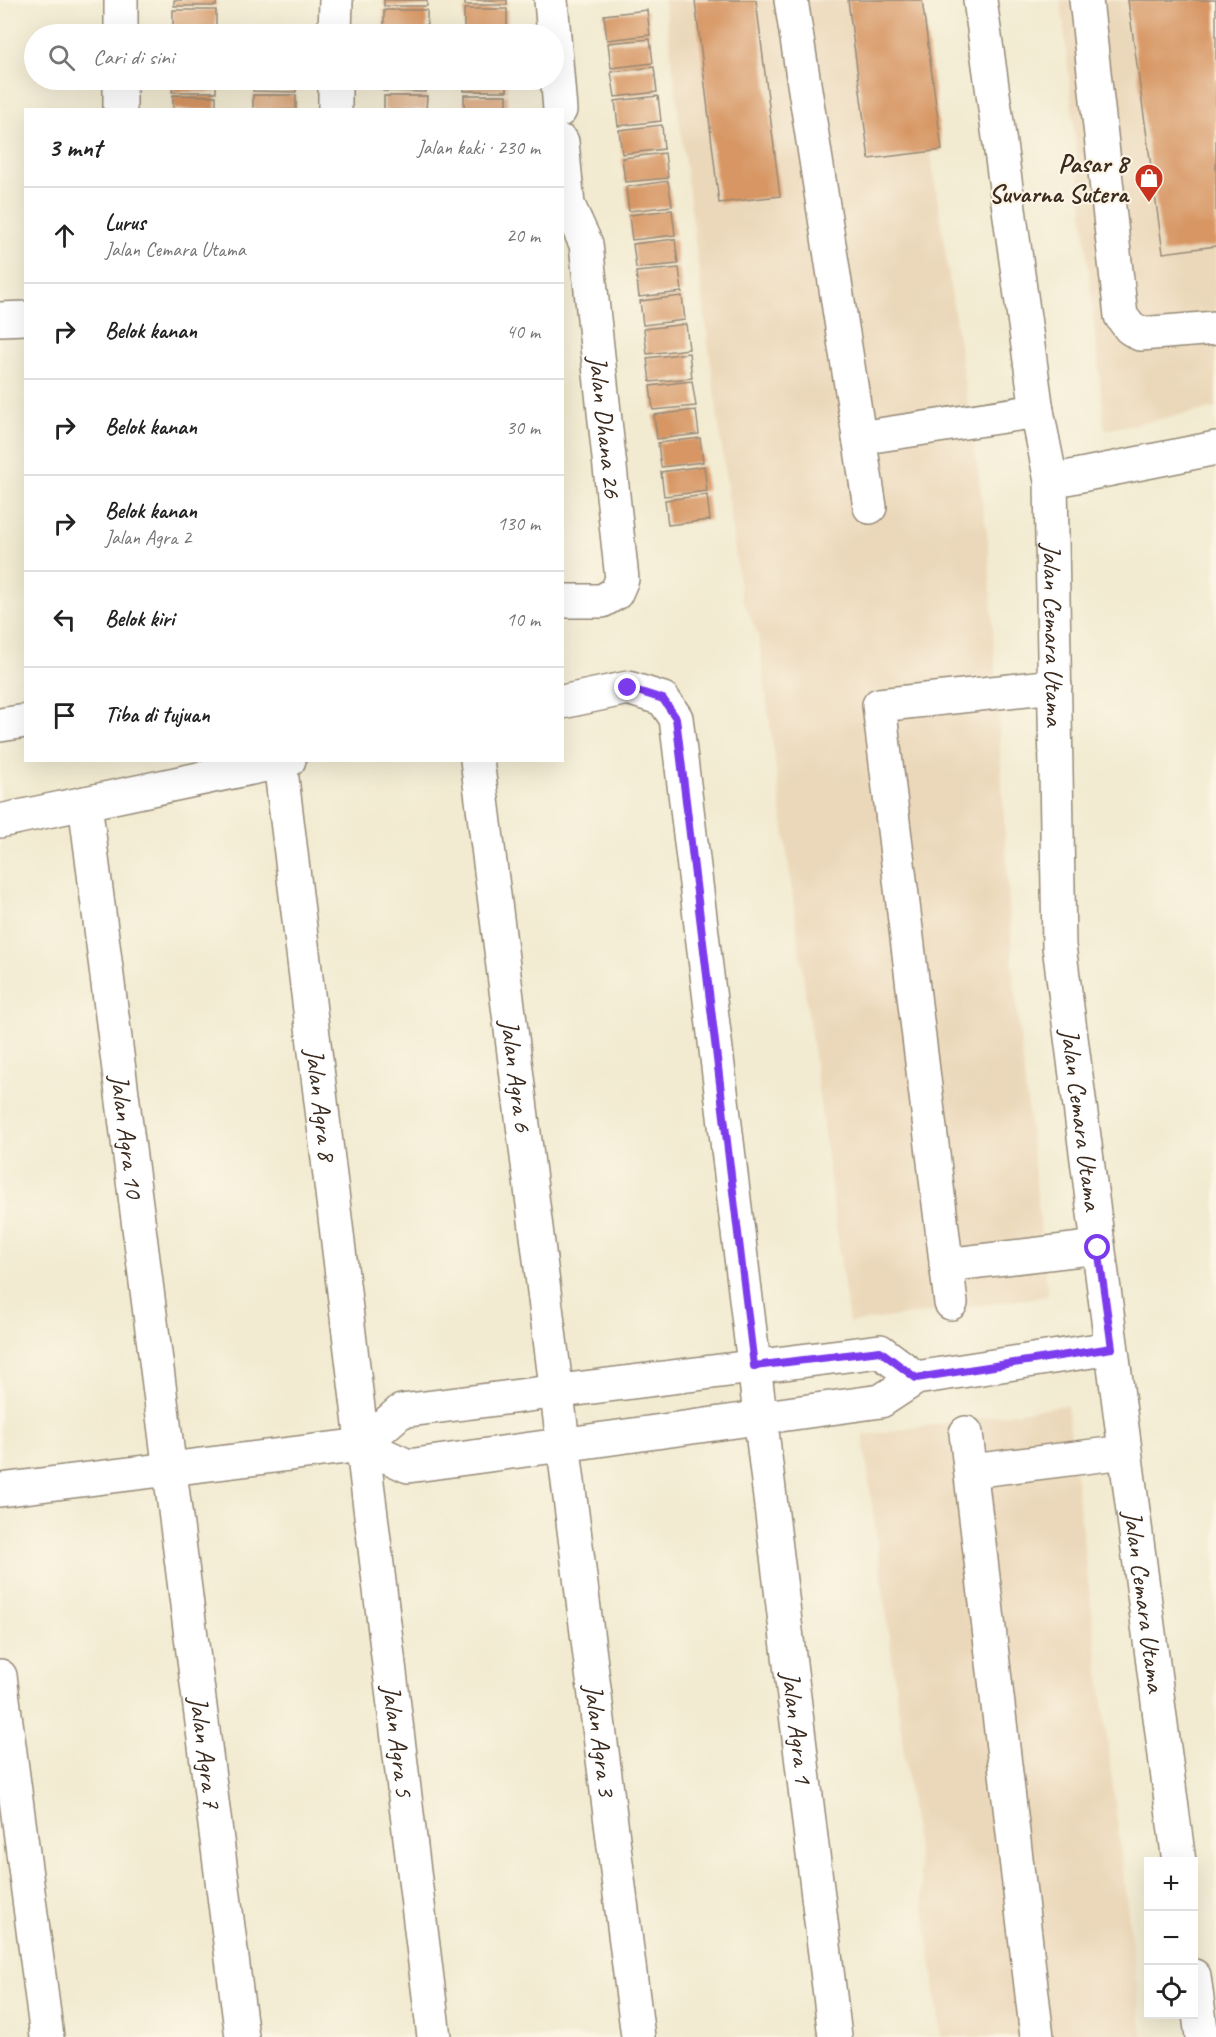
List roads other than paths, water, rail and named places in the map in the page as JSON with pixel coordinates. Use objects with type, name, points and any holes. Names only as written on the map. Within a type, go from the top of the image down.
[{"type":"street","points":[[121,0],[121,24]]},
{"type":"street","points":[[335,24],[336,0]]},
{"type":"street","points":[[551,0],[553,24]]},
{"type":"street","points":[[791,0],[870,507]]},
{"type":"street","name":"Jalan Cemara Utama","points":[[980,0],[1037,411],[1051,481],[1059,946],[1178,1857]]},
{"type":"street","points":[[1086,0],[1121,316],[1130,328],[1140,334],[1216,328]]},
{"type":"street","points":[[120,90],[120,108]]},
{"type":"street","points":[[335,90],[335,108]]},
{"type":"street","points":[[558,90],[560,108]]},
{"type":"street","name":"Jalan Dhana 26","points":[[564,187],[565,210],[586,243],[622,579],[616,593],[602,601],[564,601]]},
{"type":"street","points":[[0,319],[24,318]]},
{"type":"street","points":[[859,438],[1037,411]]},
{"type":"street","points":[[1051,481],[1216,448]]},
{"type":"street","points":[[951,1303],[879,705],[1055,686]]},
{"type":"street","name":"Jalan Agra 1","points":[[564,702],[628,688],[663,699],[676,718],[835,2037]]},
{"type":"street","points":[[0,725],[24,721]]},
{"type":"street","points":[[0,821],[279,762]]},
{"type":"street","name":"Jalan Agra 8","points":[[284,762],[362,1445]]},
{"type":"street","name":"Jalan Agra 6","points":[[477,762],[563,1445]]},
{"type":"street","name":"Jalan Agra 10","points":[[86,803],[170,1469]]},
{"type":"street","points":[[946,1265],[1098,1248]]},
{"type":"street","points":[[0,1490],[362,1445],[408,1466],[881,1401],[916,1378],[1112,1348]]},
{"type":"street","points":[[362,1445],[401,1411],[754,1366],[880,1351],[916,1378]]},
{"type":"street","points":[[966,1433],[1037,2037]]},
{"type":"street","name":"Jalan Agra 5","points":[[362,1445],[434,2037]]},
{"type":"street","name":"Jalan Agra 3","points":[[563,1445],[638,2037]]},
{"type":"street","points":[[970,1472],[1125,1452]]},
{"type":"street","name":"Jalan Agra 7","points":[[170,1469],[242,2037]]},
{"type":"street","points":[[0,1676],[47,2037]]},
{"type":"street","points":[[1198,2006],[1202,2037]]},
{"type":"place","name":"Pasar 8 Suvarna Sutera","points":[[1149,204]]}]
